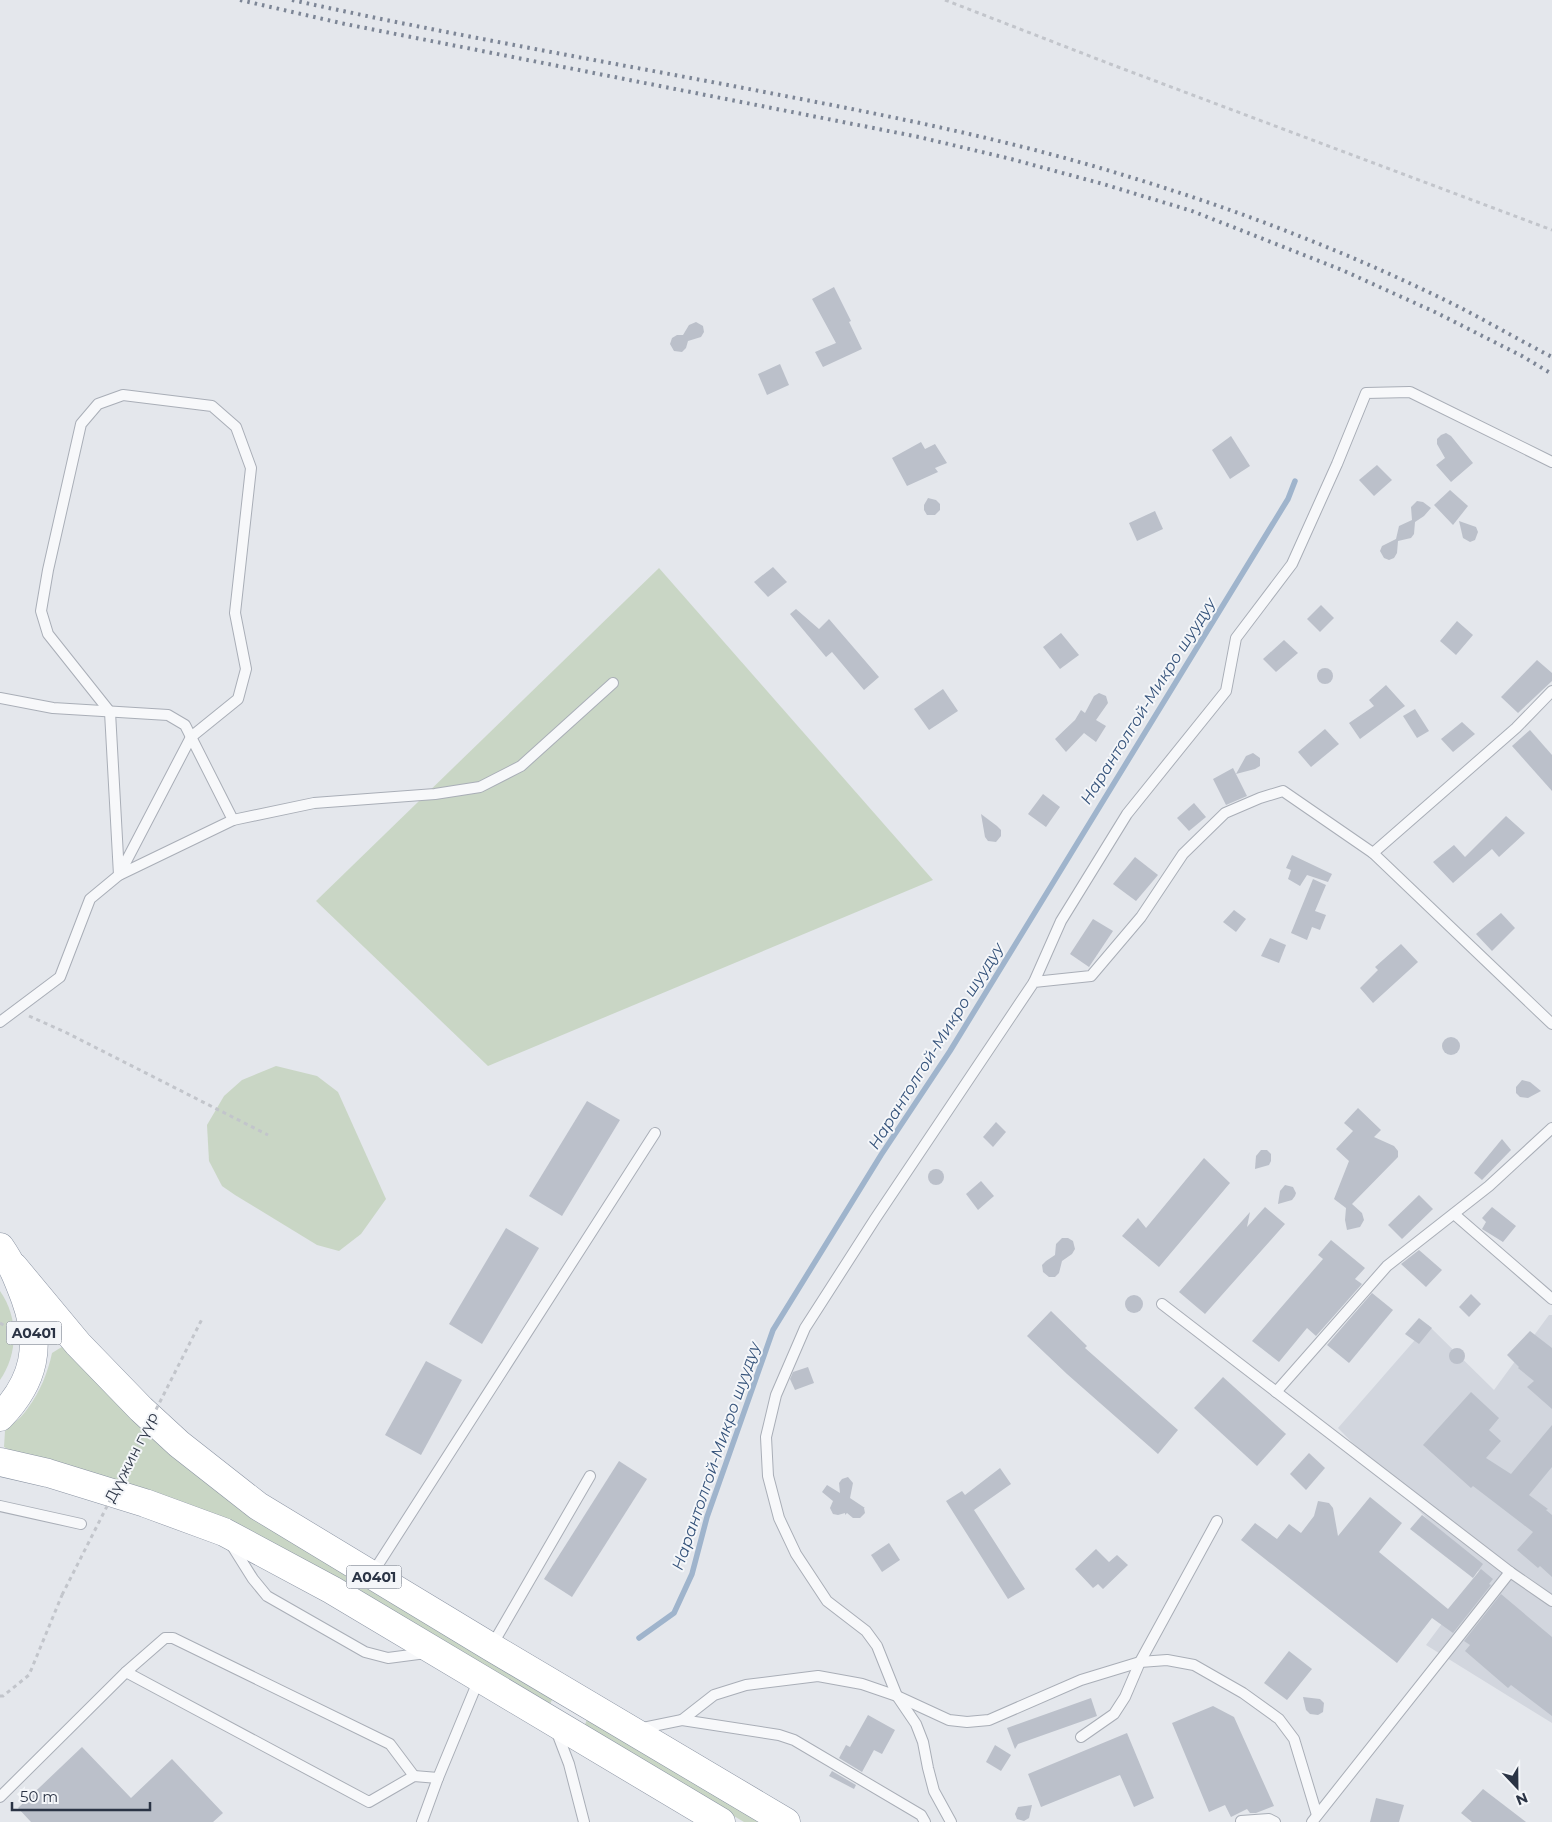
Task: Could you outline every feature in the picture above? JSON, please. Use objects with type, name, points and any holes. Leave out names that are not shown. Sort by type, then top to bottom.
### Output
[{"type":"highway","name":"A0401","points":[[7,1257],[78,1344],[141,1409],[180,1444],[258,1506],[584,1703],[786,1822]]},
{"type":"highway","name":"A0401","points":[[0,1417],[14,1402],[24,1385],[32,1366],[35,1344],[32,1318],[7,1257]]},
{"type":"highway","name":"A0401","points":[[0,1462],[48,1472],[145,1503],[224,1532],[332,1590],[721,1822]]},
{"type":"highway","points":[[560,1726],[584,1703]]},
{"type":"lane","points":[[951,1822],[934,1791],[923,1742],[916,1724],[897,1696],[877,1646],[866,1631],[827,1601],[796,1554],[779,1518],[768,1476],[766,1437],[776,1395],[805,1328],[875,1219],[1034,982],[1061,921],[1127,814],[1226,691],[1236,638],[1292,564],[1366,393],[1410,392],[1552,462]]},
{"type":"lane","points":[[123,395],[212,406],[236,427],[251,468],[235,613],[246,669],[238,699],[191,737],[119,875],[110,712],[48,634],[41,611],[48,570],[81,424],[98,404],[123,395]]},
{"type":"lane","points":[[0,1022],[60,977],[90,898],[119,875],[233,820],[314,803],[435,794],[480,787],[521,766],[612,683]]},
{"type":"lane","points":[[1373,853],[1516,728],[1552,691]]},
{"type":"lane","points":[[0,698],[52,708],[168,716],[185,724],[233,820]]},
{"type":"lane","points":[[1034,982],[1091,976],[1141,917],[1183,854],[1225,813],[1260,798],[1283,791],[1373,853],[1552,1024]]},
{"type":"lane","points":[[1276,1392],[1387,1266],[1489,1186],[1552,1128]]},
{"type":"lane","points":[[371,1575],[655,1133]]},
{"type":"lane","points":[[1454,1214],[1552,1299]]},
{"type":"lane","points":[[1162,1304],[1510,1572],[1552,1602]]},
{"type":"lane","points":[[491,1647],[590,1476]]},
{"type":"lane","points":[[0,1506],[81,1524]]},
{"type":"lane","points":[[1081,1736],[1114,1714],[1126,1697],[1140,1662],[1216,1521]]},
{"type":"lane","points":[[224,1532],[267,1596],[365,1652],[388,1658],[436,1652]]},
{"type":"lane","points":[[1314,1818],[1510,1572]]},
{"type":"lane","points":[[0,1797],[126,1672],[165,1638],[173,1638],[390,1744],[414,1776]]},
{"type":"lane","points":[[682,1720],[714,1695],[746,1685],[818,1676],[862,1684],[897,1696],[949,1720],[967,1722],[989,1720],[1081,1680],[1140,1662],[1167,1660],[1194,1665],[1243,1693],[1280,1719],[1294,1739],[1314,1818]]},
{"type":"lane","points":[[126,1672],[369,1802],[414,1776],[438,1778]]},
{"type":"lane","points":[[422,1822],[438,1778],[480,1678]]},
{"type":"lane","points":[[631,1730],[682,1720],[779,1735],[794,1740],[921,1815],[925,1822]]},
{"type":"lane","points":[[560,1726],[583,1822]]},
{"type":"lane","points":[[1241,1821],[1269,1819],[1275,1822]]},
{"type":"path","points":[[946,0],[1552,230]]},
{"type":"path","points":[[15,1010],[65,1032],[268,1135]]},
{"type":"path","name":"Дүүжин гүүр","points":[[0,1696],[4,1696],[29,1675],[62,1595],[202,1319]]},
{"type":"path","points":[[0,1323],[14,1331]]},
{"type":"shaded area","points":[[1549,1315],[1552,1315],[1552,1723],[1426,1645],[1480,1573],[1338,1428],[1428,1325],[1494,1390]]},
{"type":"green space","points":[[659,568],[933,880],[488,1066],[316,901]]},
{"type":"green space","points":[[276,1066],[317,1076],[338,1092],[386,1199],[361,1234],[339,1251],[317,1245],[222,1186],[209,1161],[207,1125],[224,1096],[242,1080]]},
{"type":"green space","points":[[0,1291],[11,1313],[14,1336],[10,1359],[0,1380]]},
{"type":"green space","points":[[65,1345],[248,1509],[357,1583],[554,1696],[550,1704],[283,1548],[195,1508],[18,1454],[4,1447],[5,1431],[23,1414],[40,1389],[52,1353]]},
{"type":"green space","points":[[588,1717],[765,1822],[744,1822],[584,1727]]},
{"type":"building","points":[[834,287],[862,349],[823,367],[815,352],[836,343],[812,299]]},
{"type":"building","points":[[696,322],[703,326],[704,332],[701,337],[688,341],[686,348],[682,352],[674,351],[670,344],[672,338],[677,335],[683,335],[689,325]]},
{"type":"building","points":[[780,364],[789,385],[767,395],[758,374]]},
{"type":"building","points":[[1446,433],[1451,436],[1473,463],[1451,482],[1436,465],[1445,458],[1437,444],[1437,439]]},
{"type":"building","points":[[1231,436],[1250,466],[1230,479],[1212,450]]},
{"type":"building","points":[[921,442],[925,449],[935,444],[947,463],[935,468],[938,472],[907,486],[892,458]]},
{"type":"building","points":[[1377,465],[1392,480],[1374,496],[1359,480]]},
{"type":"building","points":[[1450,490],[1468,506],[1453,525],[1434,505]]},
{"type":"building","points":[[928,498],[936,500],[940,504],[940,510],[935,515],[927,515],[924,510],[924,505]]},
{"type":"building","points":[[1417,501],[1423,502],[1431,508],[1415,522],[1414,534],[1411,538],[1398,541],[1397,553],[1394,558],[1389,560],[1384,558],[1380,551],[1382,546],[1396,539],[1399,526],[1412,520],[1411,507]]},
{"type":"building","points":[[1155,511],[1163,529],[1137,541],[1129,523]]},
{"type":"building","points":[[1459,521],[1476,527],[1478,532],[1475,540],[1470,542],[1463,538]]},
{"type":"building","points":[[773,567],[787,582],[768,597],[754,582]]},
{"type":"building","points":[[1321,605],[1334,618],[1320,632],[1307,619]]},
{"type":"building","points":[[796,609],[819,629],[829,619],[879,677],[864,690],[832,652],[826,657],[790,614]]},
{"type":"building","points":[[1457,621],[1473,635],[1456,655],[1440,641]]},
{"type":"building","points":[[1061,633],[1079,655],[1060,669],[1043,647]]},
{"type":"building","points":[[1284,640],[1298,653],[1276,672],[1263,659]]},
{"type":"building","points":[[1537,660],[1552,673],[1552,681],[1518,713],[1501,697]]},
{"type":"building","points":[[1322,668],[1328,668],[1333,673],[1331,682],[1322,684],[1317,679],[1317,673]]},
{"type":"building","points":[[1386,685],[1405,706],[1360,739],[1349,723],[1374,706],[1369,700]]},
{"type":"building","points":[[943,689],[958,711],[929,730],[914,709]]},
{"type":"building","points":[[1099,693],[1106,696],[1108,703],[1096,720],[1106,726],[1096,742],[1084,733],[1066,752],[1055,739],[1075,720],[1081,710],[1085,713],[1094,696]]},
{"type":"building","points":[[1415,709],[1429,731],[1417,738],[1403,716]]},
{"type":"building","points":[[1462,722],[1475,734],[1453,752],[1441,739]]},
{"type":"building","points":[[1325,729],[1339,744],[1311,767],[1298,752]]},
{"type":"building","points":[[1530,730],[1552,755],[1552,791],[1512,746]]},
{"type":"building","points":[[1253,753],[1260,758],[1260,766],[1236,774],[1246,756]]},
{"type":"building","points":[[1233,768],[1247,796],[1226,805],[1213,779]]},
{"type":"building","points":[[1043,794],[1060,807],[1046,827],[1028,814]]},
{"type":"building","points":[[1194,803],[1206,817],[1189,831],[1177,818]]},
{"type":"building","points":[[981,814],[1001,830],[1001,836],[996,842],[988,841],[985,837]]},
{"type":"building","points":[[1506,816],[1525,833],[1499,857],[1492,849],[1453,883],[1433,862],[1454,845],[1465,857]]},
{"type":"building","points":[[1292,855],[1332,874],[1328,882],[1307,875],[1300,886],[1288,879],[1291,870],[1286,868]]},
{"type":"building","points":[[1135,857],[1158,875],[1136,901],[1113,884]]},
{"type":"building","points":[[1313,879],[1326,885],[1315,911],[1326,915],[1320,930],[1312,927],[1307,940],[1291,933]]},
{"type":"building","points":[[1234,910],[1246,919],[1236,932],[1223,922]]},
{"type":"building","points":[[1501,913],[1515,928],[1492,951],[1476,934]]},
{"type":"building","points":[[1093,919],[1113,931],[1089,967],[1070,954]]},
{"type":"building","points":[[1270,938],[1286,945],[1279,963],[1261,956]]},
{"type":"building","points":[[1401,944],[1418,962],[1373,1003],[1360,988],[1378,970],[1375,967]]},
{"type":"building","points":[[1447,1037],[1455,1037],[1460,1042],[1458,1053],[1447,1055],[1442,1050],[1442,1042]]},
{"type":"building","points":[[1522,1080],[1530,1082],[1541,1091],[1528,1098],[1520,1097],[1516,1093],[1516,1087]]},
{"type":"building","points":[[587,1101],[620,1120],[562,1216],[529,1196]]},
{"type":"building","points":[[1358,1108],[1381,1130],[1374,1137],[1394,1146],[1398,1151],[1398,1157],[1352,1204],[1362,1213],[1364,1220],[1360,1227],[1347,1230],[1345,1220],[1346,1208],[1334,1199],[1349,1161],[1336,1149],[1353,1131],[1344,1123]]},
{"type":"building","points":[[996,1122],[1006,1132],[993,1147],[983,1137]]},
{"type":"building","points":[[1502,1139],[1511,1150],[1482,1180],[1474,1173]]},
{"type":"building","points":[[1261,1150],[1267,1150],[1271,1154],[1271,1161],[1269,1165],[1255,1169],[1256,1156]]},
{"type":"building","points":[[1204,1158],[1230,1183],[1159,1267],[1122,1236],[1138,1218],[1146,1228]]},
{"type":"building","points":[[933,1169],[939,1169],[944,1174],[942,1183],[933,1185],[928,1180],[928,1174]]},
{"type":"building","points":[[981,1181],[994,1196],[978,1210],[966,1194]]},
{"type":"building","points":[[1285,1185],[1293,1187],[1296,1193],[1295,1196],[1292,1200],[1278,1204],[1280,1191]]},
{"type":"building","points":[[1419,1195],[1433,1209],[1402,1239],[1388,1225]]},
{"type":"building","points":[[1265,1207],[1285,1224],[1205,1314],[1179,1292],[1250,1212],[1247,1227]]},
{"type":"building","points":[[1492,1207],[1516,1226],[1503,1242],[1482,1229],[1486,1222],[1482,1218]]},
{"type":"building","points":[[506,1228],[539,1248],[482,1344],[449,1324]]},
{"type":"building","points":[[1062,1238],[1068,1238],[1073,1241],[1075,1249],[1072,1254],[1062,1261],[1059,1273],[1055,1277],[1049,1277],[1043,1272],[1042,1265],[1055,1255],[1056,1244]]},
{"type":"building","points":[[1331,1240],[1365,1268],[1355,1279],[1362,1284],[1316,1336],[1307,1328],[1279,1362],[1252,1341],[1323,1259],[1318,1255]]},
{"type":"building","points":[[1419,1250],[1442,1270],[1426,1287],[1401,1264]]},
{"type":"building","points":[[1372,1293],[1393,1310],[1349,1363],[1327,1345]]},
{"type":"building","points":[[1471,1294],[1481,1304],[1469,1317],[1459,1307]]},
{"type":"building","points":[[1130,1295],[1138,1295],[1143,1300],[1141,1311],[1130,1313],[1125,1308],[1125,1300]]},
{"type":"building","points":[[1051,1311],[1087,1346],[1085,1348],[1178,1430],[1158,1454],[1027,1336]]},
{"type":"building","points":[[1419,1318],[1432,1328],[1419,1344],[1405,1334]]},
{"type":"building","points":[[1530,1331],[1552,1348],[1552,1409],[1527,1387],[1534,1381],[1518,1368],[1507,1355]]},
{"type":"building","points":[[1454,1348],[1460,1348],[1465,1353],[1463,1362],[1454,1364],[1449,1359],[1449,1353]]},
{"type":"building","points":[[426,1361],[462,1380],[421,1455],[385,1435]]},
{"type":"building","points":[[808,1367],[814,1383],[795,1390],[790,1379],[793,1372]]},
{"type":"building","points":[[1223,1377],[1286,1434],[1257,1466],[1194,1408]]},
{"type":"building","points":[[1471,1392],[1499,1418],[1489,1430],[1501,1441],[1486,1458],[1511,1474],[1552,1425],[1552,1467],[1529,1495],[1548,1509],[1546,1510],[1552,1515],[1552,1577],[1517,1550],[1533,1532],[1473,1486],[1471,1488],[1423,1445]]},
{"type":"building","points":[[1309,1453],[1325,1468],[1306,1490],[1290,1474]]},
{"type":"building","points":[[619,1461],[647,1479],[572,1597],[544,1579]]},
{"type":"building","points":[[1000,1468],[1011,1484],[974,1510],[1025,1589],[1008,1599],[946,1501],[962,1491],[965,1495]]},
{"type":"building","points":[[848,1477],[853,1483],[850,1498],[865,1508],[865,1513],[860,1518],[853,1518],[847,1513],[845,1515],[845,1513],[833,1514],[830,1508],[833,1501],[822,1492],[827,1485],[840,1493],[839,1483],[842,1479]]},
{"type":"building","points":[[1370,1497],[1402,1523],[1379,1552],[1448,1609],[1481,1569],[1493,1579],[1489,1584],[1491,1585],[1453,1633],[1432,1618],[1397,1663],[1241,1540],[1255,1523],[1277,1539],[1289,1524],[1301,1533],[1314,1516],[1318,1501],[1329,1503],[1333,1508],[1338,1536]]},
{"type":"building","points":[[1422,1515],[1483,1564],[1473,1578],[1410,1529]]},
{"type":"building","points":[[889,1543],[900,1560],[882,1572],[871,1555]]},
{"type":"building","points":[[1096,1549],[1109,1562],[1117,1555],[1128,1565],[1103,1589],[1098,1584],[1093,1588],[1075,1569]]},
{"type":"building","points":[[1501,1594],[1552,1637],[1552,1716],[1511,1685],[1508,1688],[1465,1651],[1470,1645],[1464,1641]]},
{"type":"building","points":[[1289,1651],[1312,1669],[1287,1700],[1264,1683]]},
{"type":"building","points":[[1303,1697],[1320,1699],[1324,1703],[1323,1712],[1318,1715],[1310,1714],[1306,1710]]},
{"type":"building","points":[[1091,1698],[1097,1716],[1018,1744],[1015,1749],[1007,1728]]},
{"type":"building","points":[[1213,1706],[1234,1717],[1274,1806],[1256,1813],[1250,1813],[1247,1809],[1231,1817],[1225,1805],[1209,1812],[1172,1723]]},
{"type":"building","points":[[868,1715],[895,1730],[882,1754],[874,1750],[862,1772],[839,1758],[846,1745],[850,1747]]},
{"type":"building","points":[[1127,1733],[1154,1798],[1134,1807],[1120,1775],[1041,1807],[1028,1774]]},
{"type":"building","points":[[995,1745],[1011,1755],[1001,1771],[986,1762]]},
{"type":"building","points":[[82,1747],[131,1798],[172,1759],[223,1813],[213,1822],[31,1822],[18,1808]]},
{"type":"building","points":[[832,1771],[856,1785],[854,1789],[829,1776]]},
{"type":"building","points":[[1483,1789],[1526,1822],[1472,1822],[1461,1813]]},
{"type":"building","points":[[1376,1798],[1404,1805],[1399,1822],[1370,1822]]},
{"type":"building","points":[[1032,1805],[1029,1818],[1024,1821],[1017,1819],[1015,1814],[1018,1807]]},
{"type":"waterway","name":"Нарантолгой-Микро шуудуу","points":[[639,1638],[674,1613],[692,1574],[707,1517],[773,1330],[881,1155],[950,1051],[1288,499],[1295,481]]},
{"type":"railway","points":[[240,0],[345,24],[919,137],[1103,184],[1192,211],[1342,270],[1437,313],[1522,356],[1552,374]]},
{"type":"railway","points":[[292,0],[421,27],[893,117],[974,135],[1093,166],[1216,205],[1339,252],[1459,307],[1552,357]]}]
